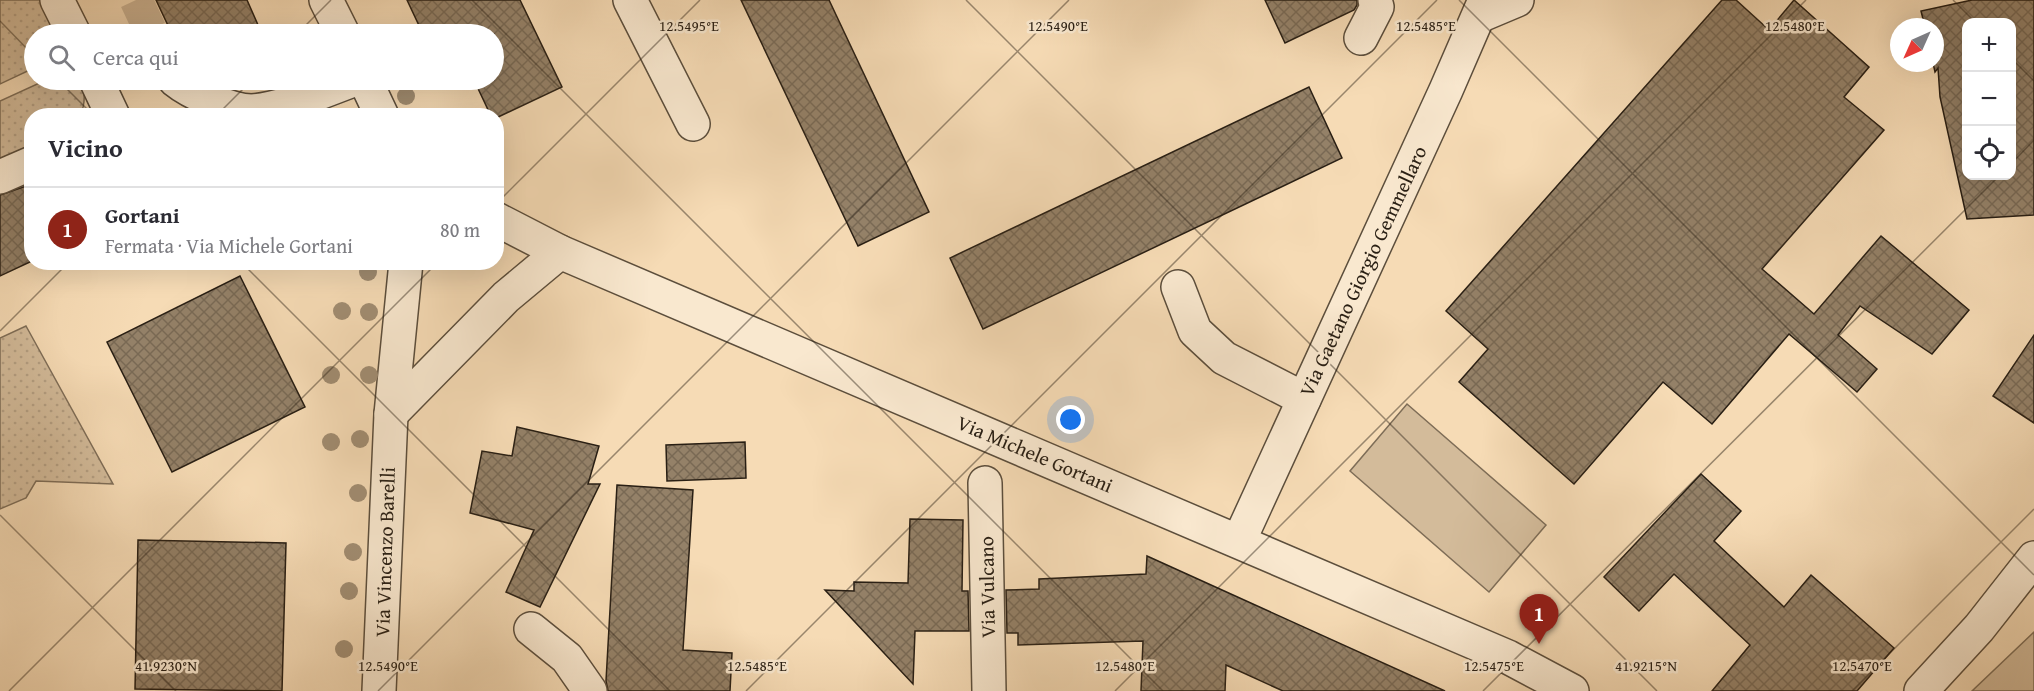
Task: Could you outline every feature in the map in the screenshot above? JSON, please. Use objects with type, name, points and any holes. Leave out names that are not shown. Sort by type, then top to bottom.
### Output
[{"type":"street","points":[[57,0],[69,24]]},
{"type":"street","points":[[326,0],[338,24]]},
{"type":"street","points":[[630,0],[693,124]]},
{"type":"street","points":[[1361,38],[1377,7],[1375,0]]},
{"type":"street","points":[[1482,8],[1517,0]]},
{"type":"street","name":"Via Gaetano Giorgio Gemmellaro","points":[[1239,541],[1482,8]]},
{"type":"street","points":[[101,90],[109,108]]},
{"type":"street","points":[[190,90],[218,103],[237,108]]},
{"type":"street","points":[[297,108],[332,90]]},
{"type":"street","points":[[370,90],[378,108]]},
{"type":"street","points":[[0,177],[24,166]]},
{"type":"street","name":"Via Michele Gortani","points":[[504,223],[560,252],[1508,657],[1572,691]]},
{"type":"street","points":[[391,414],[506,297],[560,252]]},
{"type":"street","name":"Via Vincenzo Barelli","points":[[379,691],[391,414],[405,270]]},
{"type":"street","points":[[1178,287],[1195,331],[1224,358],[1304,399]]},
{"type":"street","name":"Via Vulcano","points":[[985,483],[989,691]]},
{"type":"street","points":[[1921,691],[1979,628],[2034,558]]},
{"type":"street","points":[[531,630],[567,658],[590,691]]},
{"type":"shaded area","points":[[0,0],[42,0],[53,24],[24,24],[24,73],[0,84]]},
{"type":"shaded area","points":[[24,90],[83,90],[84,98],[83,108],[24,108],[24,150],[0,160],[0,101]]},
{"type":"shaded area","points":[[26,326],[113,484],[36,481],[26,498],[0,509],[0,338]]},
{"type":"shaded area","points":[[1407,404],[1546,525],[1489,592],[1350,471]]},
{"type":"shaded area","points":[[2034,632],[2034,691],[1972,691]]},
{"type":"building","points":[[156,0],[247,0],[258,24],[167,24]]},
{"type":"building","points":[[407,0],[520,0],[562,87],[504,114],[504,108],[487,108],[479,90],[504,90],[504,24],[418,24]]},
{"type":"building","points":[[741,0],[829,0],[929,212],[858,246]]},
{"type":"building","points":[[1265,0],[1357,0],[1357,5],[1354,10],[1285,43]]},
{"type":"building","points":[[1722,0],[1736,0],[1769,30],[1794,0],[1869,67],[1844,97],[1884,130],[1762,269],[1814,314],[1881,236],[1969,310],[1932,354],[1860,306],[1838,335],[1877,369],[1857,392],[1789,334],[1712,424],[1663,382],[1574,484],[1459,382],[1488,349],[1446,311]]},
{"type":"building","points":[[1972,0],[2034,0],[2034,215],[1967,219],[1940,97],[1938,72],[1944,72],[1944,18],[1923,18],[1921,11]]},
{"type":"building","points":[[1309,87],[1342,158],[983,329],[950,258]]},
{"type":"building","points":[[24,187],[24,265],[0,276],[0,195]]},
{"type":"building","points":[[240,276],[305,407],[172,472],[107,342]]},
{"type":"building","points":[[2034,335],[2034,423],[1993,396]]},
{"type":"building","points":[[517,427],[599,446],[588,484],[600,484],[540,607],[506,592],[534,530],[470,513],[482,451],[512,456]]},
{"type":"building","points":[[745,442],[746,478],[667,481],[666,445]]},
{"type":"building","points":[[1701,474],[1741,511],[1714,541],[1784,607],[1811,575],[1894,648],[1857,691],[1712,691],[1750,645],[1674,574],[1639,611],[1604,577]]},
{"type":"building","points":[[617,485],[693,490],[683,650],[732,653],[730,691],[608,691],[606,681]]},
{"type":"building","points":[[910,519],[963,520],[962,591],[968,591],[969,631],[915,631],[913,684],[825,590],[854,591],[854,582],[908,583]]},
{"type":"building","points":[[138,540],[286,543],[282,691],[135,689]]},
{"type":"building","points":[[1147,556],[1445,691],[1283,691],[1226,665],[1225,691],[1141,691],[1143,641],[1018,645],[1018,633],[1007,633],[1006,590],[1039,589],[1039,579],[1146,574]]},
{"type":"tunnel","points":[[136,0],[147,24]]},
{"type":"place","name":"Gortani","points":[[1539,644]]}]
